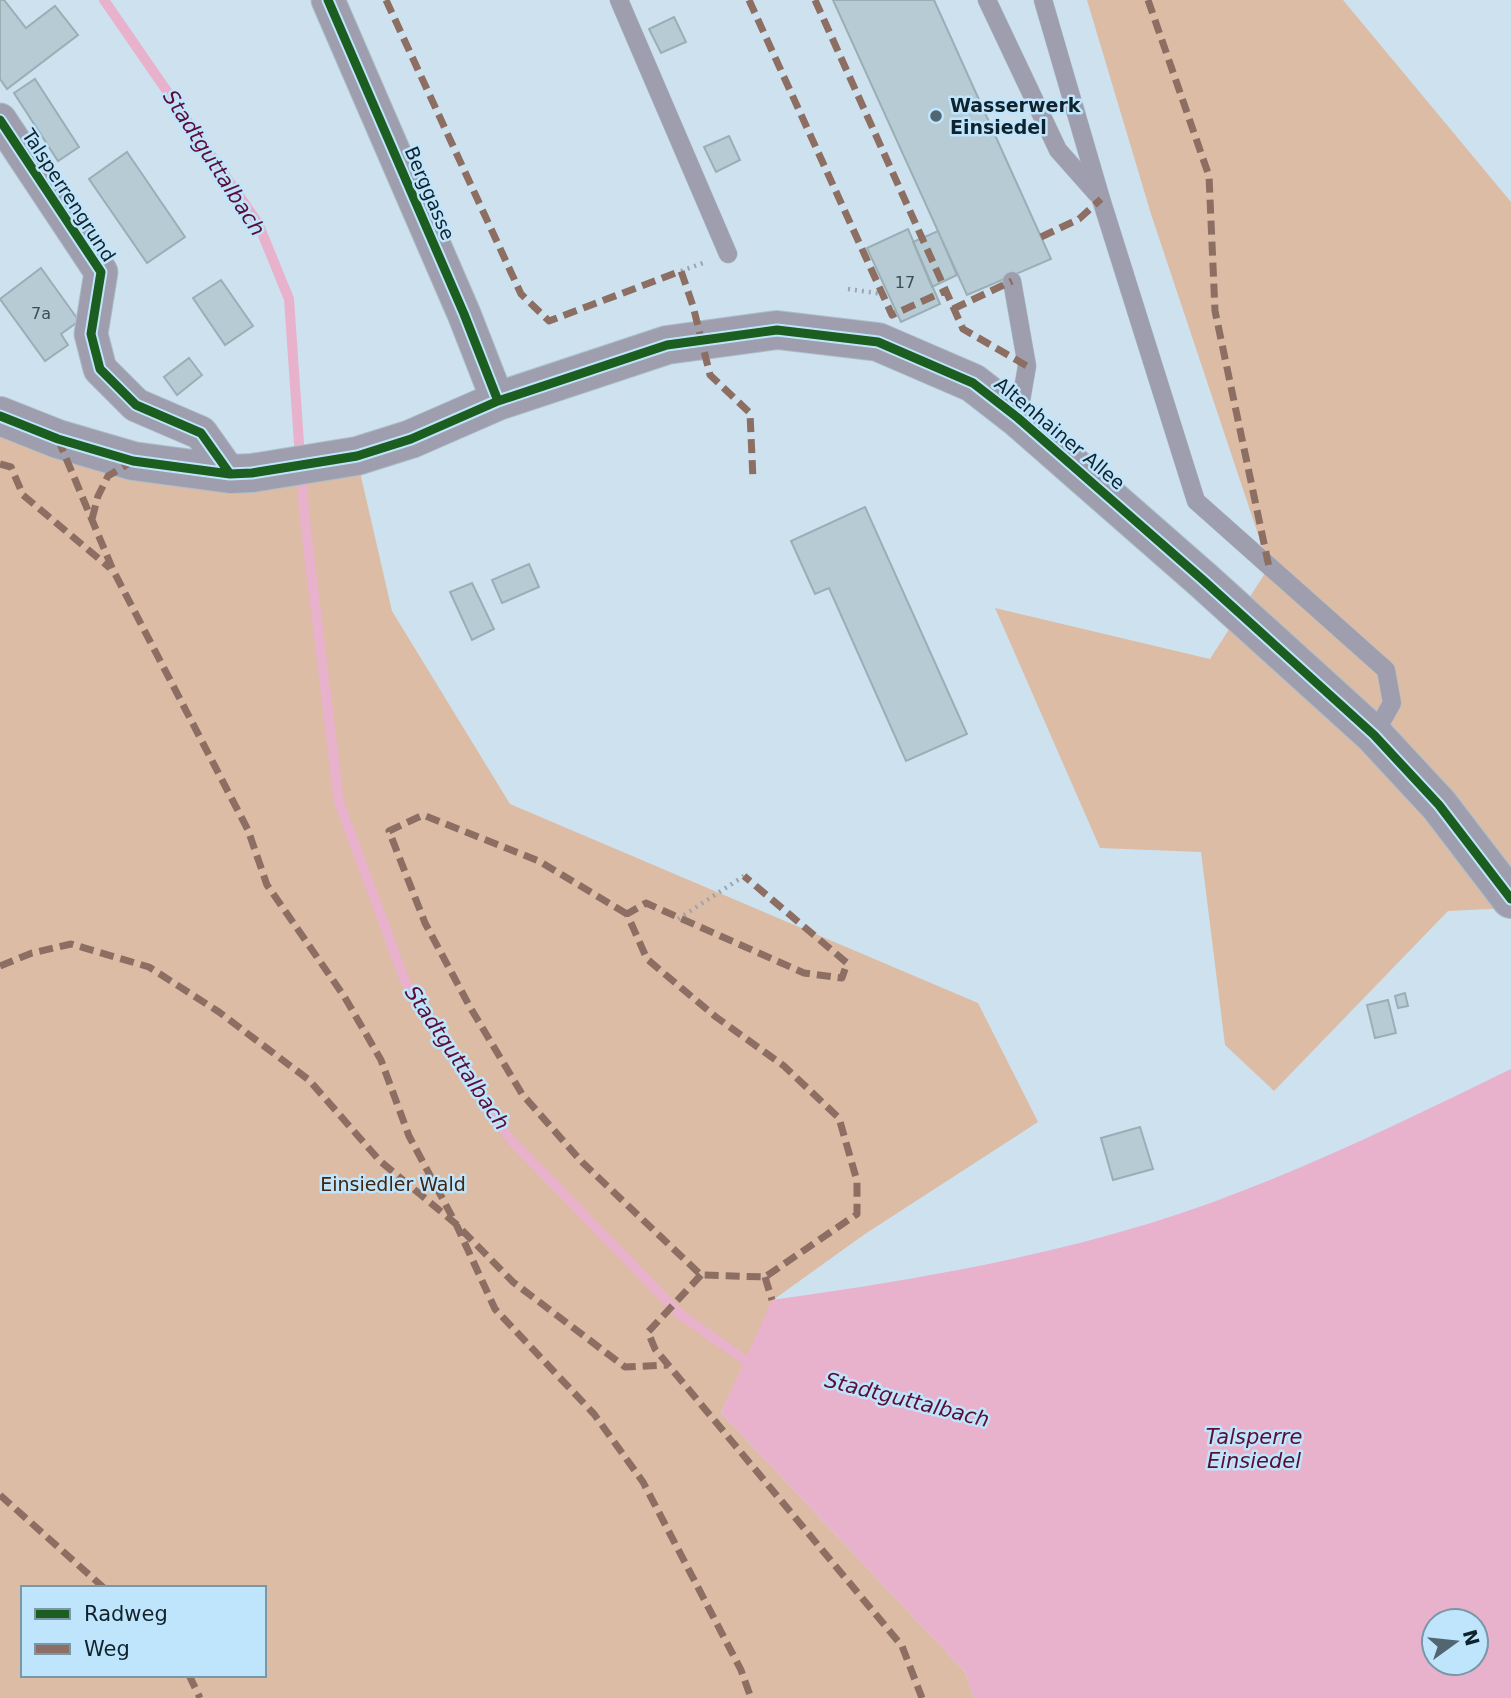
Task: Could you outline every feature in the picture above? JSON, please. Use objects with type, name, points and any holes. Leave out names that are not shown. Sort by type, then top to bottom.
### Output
[{"type":"street","name":"Berggasse","points":[[328,0],[464,314],[498,401]]},
{"type":"street","name":"Talsperrengrund","points":[[0,120],[102,272],[91,334],[100,369],[136,405],[201,433],[241,473]]},
{"type":"street","name":"Altenhainer Allee","points":[[0,416],[58,439],[133,461],[241,473],[357,456],[411,439],[498,401],[667,345],[776,330],[878,342],[973,383],[1018,418],[1374,735],[1439,805],[1511,899]]},
{"type":"lane","points":[[619,0],[728,254]]},
{"type":"lane","points":[[987,0],[1058,150],[1101,199]]},
{"type":"lane","points":[[1043,0],[1101,199],[1196,501],[1386,670],[1392,703],[1374,735]]},
{"type":"lane","points":[[1012,281],[1027,366],[1018,418]]},
{"type":"path","points":[[848,289],[883,294]]},
{"type":"path","points":[[678,919],[744,876]]},
{"type":"green space","points":[[1087,0],[1343,0],[1511,202],[1511,908],[1448,911],[1274,1091],[1225,1045],[1201,852],[1100,848],[995,608],[1210,659],[1269,567],[1151,214]]},
{"type":"green space","name":"Einsiedler Wald","points":[[0,422],[51,441],[360,472],[392,611],[510,804],[978,1003],[1038,1122],[865,1234],[773,1300],[721,1413],[965,1672],[974,1698],[0,1698]]},
{"type":"water","name":"Talsperre Einsiedel","points":[[1511,1069],[1511,1698],[974,1698],[965,1672],[721,1413],[772,1300],[963,1269],[1057,1249],[1151,1223],[1244,1191],[1379,1132]]},
{"type":"building","points":[[0,0],[4,0],[26,28],[55,6],[78,35],[7,89],[0,79]]},
{"type":"building","name":"Wasserwerk Einsiedel","points":[[833,0],[934,0],[1051,259],[967,295]]},
{"type":"building","points":[[674,17],[686,42],[661,53],[649,29]]},
{"type":"building","points":[[35,79],[79,147],[58,161],[14,93]]},
{"type":"building","points":[[729,136],[740,160],[716,172],[704,147]]},
{"type":"building","points":[[127,152],[185,237],[147,263],[89,179]]},
{"type":"building","points":[[908,229],[940,304],[901,322],[867,248]]},
{"type":"building","points":[[938,231],[957,275],[932,287],[913,242]]},
{"type":"building","points":[[41,268],[79,321],[61,334],[68,345],[45,361],[0,299]]},
{"type":"building","points":[[221,280],[253,326],[225,345],[193,298]]},
{"type":"building","points":[[189,358],[202,375],[177,395],[164,377]]},
{"type":"building","points":[[865,507],[967,734],[906,761],[829,588],[815,594],[791,541]]},
{"type":"building","points":[[529,564],[539,587],[502,603],[492,580]]},
{"type":"building","points":[[472,583],[494,629],[472,640],[450,592]]},
{"type":"building","points":[[1405,993],[1408,1006],[1398,1008],[1395,996]]},
{"type":"building","points":[[1388,1000],[1396,1033],[1375,1038],[1367,1005]]},
{"type":"building","points":[[1140,1127],[1153,1169],[1113,1180],[1101,1138]]},
{"type":"waterway","name":"Stadtguttalbach","points":[[104,0],[258,223],[289,299],[300,458]]},
{"type":"waterway","name":"Stadtguttalbach","points":[[301,473],[339,802],[405,981],[510,1139],[681,1315],[745,1360],[755,1363]]},
{"type":"marked path","points":[[386,0],[521,294],[549,321],[681,271],[693,306],[710,375],[750,413],[753,479]]},
{"type":"marked path","points":[[749,0],[892,315],[945,291]]},
{"type":"marked path","points":[[815,0],[963,329],[1027,366]]},
{"type":"marked path","points":[[1148,0],[1209,176],[1215,311],[1269,567]]},
{"type":"marked path","points":[[1041,237],[1079,219],[1101,199]]},
{"type":"marked path","points":[[953,309],[1012,281]]},
{"type":"marked path","points":[[58,439],[113,570],[248,830],[267,885],[344,996],[381,1060],[409,1136],[456,1224],[495,1309],[594,1414],[643,1482],[741,1670],[751,1698]]},
{"type":"marked path","points":[[92,519],[98,496],[108,476],[133,461]]},
{"type":"marked path","points":[[0,464],[11,467],[23,495],[110,568]]},
{"type":"marked path","points":[[627,914],[539,861],[423,815],[389,831],[425,923],[470,1007],[522,1094],[582,1162],[701,1275],[765,1277],[857,1214],[857,1181],[839,1118],[784,1066],[716,1017],[647,959],[627,914],[646,903],[804,973],[842,978],[847,963],[744,876]]},
{"type":"marked path","points":[[0,966],[32,953],[71,944],[149,967],[219,1012],[309,1080],[380,1161],[456,1224],[513,1282],[625,1367],[668,1365]]},
{"type":"marked path","points":[[701,1275],[648,1332],[655,1349],[902,1646],[922,1698]]},
{"type":"marked path","points":[[765,1277],[772,1300]]},
{"type":"marked path","points":[[0,1495],[102,1586]]},
{"type":"marked path","points":[[190,1677],[200,1698]]},
{"type":"cycle path","points":[[328,0],[464,314],[498,401]]},
{"type":"cycle path","points":[[0,120],[101,272],[91,334],[100,369],[136,405],[201,433],[230,474]]},
{"type":"cycle path","points":[[0,416],[58,439],[133,461],[230,474],[252,473],[357,456],[411,439],[498,401],[667,345],[777,330],[878,342],[973,383],[1018,418],[1203,580],[1374,735],[1439,805],[1511,899]]},
{"type":"place","name":"Wasserwerk Einsiedel","points":[[936,116]]}]
